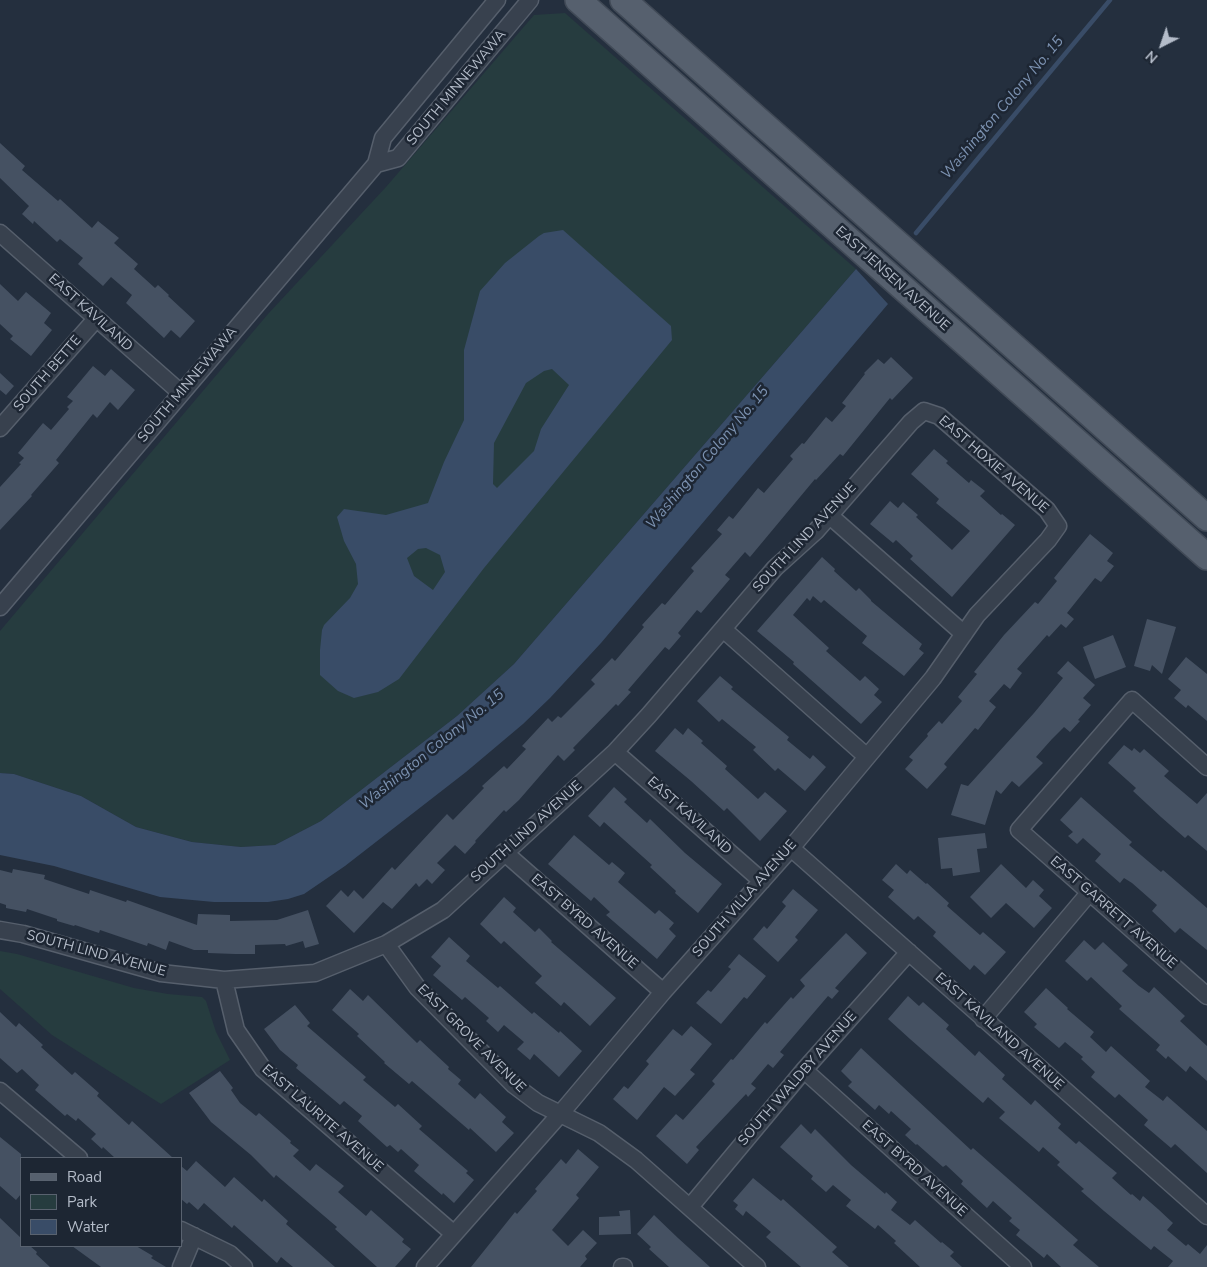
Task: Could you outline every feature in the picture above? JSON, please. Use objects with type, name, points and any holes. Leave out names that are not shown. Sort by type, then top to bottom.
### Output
[{"type":"main road","name":"EAST JENSEN AVENUE","points":[[578,0],[1207,557]]},
{"type":"main road","points":[[623,0],[1207,518]]},
{"type":"street","name":"SOUTH MINNEWAWA","points":[[0,607],[376,164],[383,138],[497,0]]},
{"type":"street","name":"SOUTH MINNEWAWA","points":[[376,164],[398,158],[530,0]]},
{"type":"street","name":"EAST KAVILAND","points":[[0,233],[181,393]]},
{"type":"street","name":"SOUTH BETTE","points":[[0,428],[96,319]]},
{"type":"street","name":"SOUTH LIND AVENUE","points":[[0,930],[23,934],[161,973],[224,980],[316,972],[386,944],[443,910],[615,752],[775,568],[816,531],[911,422],[924,411]]},
{"type":"street","name":"EAST HOXIE AVENUE","points":[[924,411],[938,416],[1047,510],[1058,526]]},
{"type":"street","points":[[829,515],[964,634]]},
{"type":"street","name":"SOUTH VILLA AVENUE","points":[[425,1267],[561,1114],[663,992],[791,848],[933,678],[977,615],[1048,540],[1058,526]]},
{"type":"street","points":[[722,630],[866,756]]},
{"type":"street","name":"EAST GARRETT AVENUE","points":[[1207,766],[1132,700],[1018,830],[1207,996]]},
{"type":"street","name":"EAST KAVILAND","points":[[615,752],[762,881]]},
{"type":"street","name":"EAST KAVILAND AVENUE","points":[[791,848],[1207,1216]]},
{"type":"street","name":"EAST BYRD AVENUE","points":[[504,852],[663,992]]},
{"type":"street","points":[[983,1019],[1090,892]]},
{"type":"street","name":"EAST GROVE AVENUE","points":[[386,944],[417,987],[514,1085],[538,1103],[599,1134],[636,1160],[757,1267]]},
{"type":"street","name":"SOUTH WALDBY AVENUE","points":[[690,1207],[804,1070],[909,952]]},
{"type":"street","name":"EAST LAURITE AVENUE","points":[[224,980],[236,1030],[262,1069],[454,1234]]},
{"type":"street","name":"EAST BYRD AVENUE","points":[[804,1070],[1024,1267]]},
{"type":"street","points":[[0,1090],[78,1157]]},
{"type":"street","points":[[181,1267],[187,1233],[230,1254],[244,1267]]},
{"type":"green space","points":[[565,13],[856,269],[514,664],[457,716],[321,821],[275,845],[241,847],[192,842],[136,827],[81,796],[14,774],[0,773],[0,631],[268,314],[386,187],[534,15]]},
{"type":"green space","points":[[0,951],[17,954],[134,988],[202,997],[206,1001],[216,1032],[230,1060],[161,1104],[52,1035],[0,989]]},
{"type":"water","points":[[563,230],[671,326],[672,340],[484,568],[399,679],[378,692],[354,698],[338,691],[320,675],[320,650],[324,625],[350,598],[358,584],[356,564],[344,541],[337,517],[344,509],[386,515],[428,503],[444,462],[464,420],[464,350],[480,291],[505,263],[544,233]],"holes":[[[552,369],[569,385],[541,429],[534,451],[497,488],[493,484],[494,443],[526,383],[544,371]],[[426,548],[440,555],[445,572],[433,590],[414,576],[407,558],[418,549]]]},
{"type":"water","points":[[856,269],[888,304],[601,643],[523,724],[466,772],[345,866],[304,894],[288,899],[268,902],[214,902],[160,897],[54,866],[0,855],[0,773],[14,774],[81,796],[136,827],[192,842],[241,847],[275,845],[321,821],[457,716],[514,664]]},
{"type":"building","points":[[0,143],[25,166],[22,170],[58,201],[60,199],[92,228],[98,221],[119,238],[114,243],[138,264],[134,269],[155,288],[158,285],[195,321],[180,338],[171,330],[164,338],[126,303],[132,295],[111,277],[103,286],[78,264],[83,258],[60,239],[57,242],[34,221],[33,224],[22,214],[29,206],[0,178]]},
{"type":"building","points":[[0,284],[18,301],[26,292],[51,313],[44,323],[52,330],[31,356],[10,339],[13,336],[0,324]]},
{"type":"building","points":[[891,357],[913,378],[892,400],[890,398],[843,456],[840,454],[815,479],[750,557],[745,552],[725,575],[730,579],[701,613],[697,610],[678,633],[681,636],[669,650],[665,647],[628,690],[631,692],[618,706],[616,704],[573,748],[575,750],[564,761],[558,755],[519,800],[506,812],[504,810],[465,854],[455,845],[437,863],[445,870],[432,884],[427,879],[419,887],[416,883],[392,909],[383,902],[354,933],[326,906],[341,890],[348,897],[354,890],[363,899],[392,867],[395,870],[447,814],[453,820],[484,788],[482,786],[504,766],[507,769],[526,749],[522,746],[548,718],[552,722],[558,716],[561,718],[595,684],[591,680],[612,658],[615,661],[644,627],[642,625],[662,603],[665,605],[694,571],[691,568],[722,534],[717,530],[729,516],[733,519],[758,488],[764,493],[793,459],[790,456],[802,443],[804,444],[826,417],[832,422],[846,406],[842,403],[864,373],[878,359],[884,364]]},
{"type":"building","points":[[93,366],[105,376],[111,369],[135,390],[118,410],[110,402],[97,418],[93,414],[56,460],[59,463],[32,496],[0,530],[0,487],[21,464],[19,463],[24,458],[18,453],[43,423],[51,430],[69,409],[67,407],[73,401],[67,397]]},
{"type":"building","points":[[0,373],[14,386],[6,395],[0,390]]},
{"type":"building","points":[[934,449],[948,461],[946,463],[969,483],[971,480],[985,491],[980,496],[1015,525],[952,597],[910,559],[913,556],[896,540],[893,543],[870,524],[890,501],[898,508],[903,502],[918,515],[916,517],[952,550],[970,531],[936,503],[939,499],[911,474]]},
{"type":"building","points":[[1090,534],[1113,553],[1107,561],[1114,566],[1101,582],[1095,578],[1067,613],[1074,619],[1066,628],[1061,624],[1049,637],[1047,635],[1017,669],[1022,673],[1010,689],[1004,684],[989,701],[996,707],[978,730],[975,728],[944,764],[947,767],[927,789],[905,769],[913,760],[909,757],[939,721],[942,724],[962,701],[958,697],[977,674],[974,672],[1004,635],[1035,602],[1038,604],[1057,581],[1054,578]]},
{"type":"building","points":[[822,557],[856,591],[859,588],[871,601],[922,644],[919,649],[924,653],[904,676],[862,643],[867,636],[824,600],[821,603],[813,596],[810,601],[807,598],[793,615],[829,648],[826,651],[860,681],[865,676],[879,689],[874,695],[882,702],[861,724],[793,664],[794,662],[757,631]]},
{"type":"building","points":[[1147,619],[1176,627],[1162,674],[1152,665],[1150,671],[1134,666]]},
{"type":"building","points":[[1113,635],[1126,667],[1095,679],[1083,647]]},
{"type":"building","points":[[1186,657],[1207,674],[1207,721],[1188,705],[1186,708],[1174,698],[1181,690],[1168,679]]},
{"type":"building","points":[[1068,661],[1095,685],[1083,698],[1091,705],[1078,720],[1080,721],[1070,732],[1064,727],[1052,739],[1036,757],[1043,763],[1019,787],[1012,781],[1001,794],[996,790],[985,825],[951,815],[961,784],[968,786],[1034,713],[1063,678],[1057,673]]},
{"type":"building","points":[[720,676],[733,687],[731,689],[789,737],[787,740],[810,759],[813,755],[826,767],[805,791],[778,768],[775,771],[753,750],[756,747],[722,719],[719,722],[697,701]]},
{"type":"building","points":[[675,728],[683,735],[688,728],[703,741],[701,743],[727,766],[725,769],[758,799],[765,792],[787,811],[760,841],[727,808],[724,811],[655,751]]},
{"type":"building","points":[[1124,745],[1132,751],[1134,748],[1140,753],[1144,749],[1169,771],[1164,776],[1197,804],[1207,793],[1207,851],[1188,835],[1185,838],[1161,817],[1133,791],[1136,788],[1108,763]]},
{"type":"building","points":[[614,787],[627,799],[624,802],[647,823],[650,819],[685,853],[722,884],[698,913],[650,867],[652,865],[604,822],[600,827],[588,816]]},
{"type":"building","points":[[1081,797],[1132,842],[1129,845],[1161,872],[1163,870],[1207,908],[1207,950],[1180,928],[1175,933],[1152,911],[1157,905],[1124,878],[1120,883],[1095,861],[1101,854],[1083,838],[1077,844],[1068,836],[1073,832],[1060,820]]},
{"type":"building","points":[[985,833],[987,848],[977,849],[980,872],[953,876],[952,868],[941,869],[938,838]]},
{"type":"building","points":[[574,835],[609,865],[612,862],[625,873],[618,882],[655,914],[659,910],[674,923],[669,929],[676,936],[657,959],[606,915],[610,912],[594,897],[591,901],[548,864]]},
{"type":"building","points":[[896,864],[907,874],[910,870],[927,883],[949,903],[947,906],[980,935],[983,932],[1006,952],[985,975],[974,965],[970,970],[933,936],[936,932],[918,916],[914,920],[888,897],[894,890],[882,880]]},
{"type":"building","points":[[1001,864],[1026,888],[1033,880],[1044,890],[1039,896],[1052,908],[1034,928],[1006,903],[991,918],[970,897]]},
{"type":"building","points":[[13,869],[45,875],[44,879],[89,894],[90,890],[126,902],[127,900],[197,925],[198,914],[230,915],[230,921],[277,920],[308,910],[319,944],[305,948],[303,941],[286,946],[285,944],[255,945],[255,954],[208,953],[208,950],[194,950],[169,941],[166,950],[148,943],[147,946],[100,930],[99,933],[57,921],[57,919],[27,909],[26,912],[6,908],[6,905],[0,903],[0,870],[12,873]]},
{"type":"building","points":[[793,889],[818,910],[795,937],[798,940],[778,962],[753,939],[764,926],[767,929],[786,906],[782,902]]},
{"type":"building","points":[[504,897],[516,908],[513,912],[535,932],[539,928],[551,942],[616,998],[590,1026],[564,1002],[561,1006],[535,983],[542,976],[504,941],[501,944],[480,924]]},
{"type":"building","points":[[846,933],[867,953],[835,988],[839,991],[832,999],[828,996],[780,1052],[784,1055],[773,1068],[768,1064],[751,1084],[756,1088],[748,1097],[746,1094],[696,1147],[699,1150],[687,1164],[656,1136],[676,1114],[683,1120],[715,1084],[712,1081],[731,1059],[733,1060],[765,1022],[767,1024],[791,997],[793,999],[805,986],[800,980]]},
{"type":"building","points":[[449,937],[470,956],[466,961],[498,988],[500,986],[532,1014],[534,1012],[559,1033],[560,1031],[582,1051],[559,1077],[534,1054],[530,1060],[517,1049],[524,1042],[504,1025],[498,1032],[486,1021],[489,1018],[465,997],[462,1000],[433,975],[441,966],[431,957]]},
{"type":"building","points":[[1084,940],[1095,950],[1103,942],[1128,965],[1122,971],[1149,993],[1154,987],[1185,1016],[1180,1021],[1207,1046],[1207,1081],[1190,1066],[1186,1072],[1168,1056],[1166,1059],[1156,1050],[1160,1045],[1119,1009],[1122,1006],[1091,977],[1087,981],[1065,961]]},
{"type":"building","points":[[739,954],[766,976],[747,999],[744,997],[721,1024],[696,1003],[708,990],[711,992],[731,969],[728,967]]},
{"type":"building","points":[[1046,988],[1094,1032],[1090,1037],[1106,1052],[1111,1046],[1150,1081],[1145,1087],[1163,1101],[1167,1096],[1207,1131],[1207,1173],[1175,1144],[1171,1148],[1144,1125],[1148,1120],[1119,1094],[1115,1098],[1091,1077],[1095,1072],[1081,1059],[1083,1057],[1065,1042],[1059,1048],[1034,1027],[1037,1024],[1024,1012]]},
{"type":"building","points":[[350,989],[363,1001],[368,995],[417,1043],[420,1040],[449,1067],[448,1069],[461,1080],[458,1084],[475,1099],[480,1093],[506,1117],[502,1122],[514,1133],[496,1152],[470,1128],[469,1130],[412,1081],[409,1084],[384,1063],[357,1036],[359,1034],[332,1010]]},
{"type":"building","points":[[908,996],[919,1006],[923,1002],[949,1025],[946,1029],[975,1056],[979,1051],[1005,1075],[1002,1079],[1031,1105],[1035,1100],[1061,1124],[1058,1128],[1076,1144],[1079,1141],[1117,1173],[1112,1178],[1131,1195],[1140,1201],[1143,1196],[1158,1209],[1173,1223],[1167,1230],[1186,1246],[1188,1244],[1200,1254],[1207,1245],[1207,1267],[1168,1267],[1173,1261],[1154,1246],[1151,1250],[1081,1191],[1084,1189],[1057,1165],[1060,1162],[1043,1147],[1039,1152],[999,1118],[1005,1112],[988,1097],[983,1103],[910,1039],[888,1019]]},
{"type":"building","points":[[295,1005],[310,1023],[307,1026],[366,1077],[363,1080],[395,1107],[398,1104],[422,1126],[419,1129],[468,1171],[466,1173],[474,1180],[454,1203],[414,1171],[419,1165],[401,1149],[398,1152],[390,1145],[387,1147],[358,1121],[362,1116],[344,1101],[340,1105],[296,1068],[298,1065],[280,1050],[264,1029]]},
{"type":"building","points":[[0,1012],[16,1027],[19,1023],[43,1045],[41,1047],[72,1075],[75,1072],[99,1093],[97,1096],[129,1125],[132,1121],[172,1157],[114,1157],[91,1139],[96,1134],[78,1118],[76,1121],[67,1114],[65,1116],[35,1090],[39,1085],[22,1069],[17,1073],[0,1058]]},
{"type":"building","points":[[691,1026],[712,1044],[690,1070],[695,1074],[675,1096],[664,1087],[637,1120],[613,1099],[624,1086],[628,1089],[649,1064],[646,1061],[673,1029],[682,1036]]},
{"type":"building","points":[[861,1048],[971,1150],[973,1148],[1078,1240],[1073,1245],[1099,1267],[1061,1267],[1047,1254],[1044,1258],[1016,1235],[1020,1230],[1009,1221],[1012,1218],[993,1201],[987,1208],[961,1184],[963,1181],[946,1165],[943,1167],[905,1135],[911,1129],[891,1111],[889,1114],[879,1105],[875,1110],[848,1086],[852,1082],[841,1071]]},
{"type":"building","points":[[220,1071],[233,1088],[231,1090],[240,1103],[256,1116],[259,1113],[299,1150],[293,1156],[310,1171],[316,1164],[344,1186],[338,1192],[366,1216],[371,1210],[404,1239],[402,1242],[411,1249],[395,1267],[377,1267],[335,1229],[337,1227],[276,1175],[274,1178],[251,1155],[211,1122],[189,1093]]},
{"type":"building","points":[[801,1124],[811,1134],[815,1129],[851,1165],[897,1202],[891,1210],[910,1225],[915,1220],[954,1252],[950,1256],[962,1267],[920,1267],[878,1225],[875,1229],[846,1206],[851,1200],[833,1185],[826,1192],[811,1179],[813,1176],[780,1147]]},
{"type":"building","points":[[0,1137],[21,1154],[20,1195],[16,1200],[0,1186]]},
{"type":"building","points":[[578,1149],[599,1167],[576,1195],[579,1198],[552,1230],[568,1246],[583,1230],[597,1243],[585,1256],[587,1259],[580,1267],[471,1267],[515,1212],[517,1214],[537,1191],[535,1189],[561,1159],[566,1164]]},
{"type":"building","points":[[196,1161],[225,1187],[234,1177],[262,1202],[264,1199],[288,1221],[286,1224],[335,1267],[293,1267],[281,1257],[277,1263],[234,1225],[232,1228],[204,1203],[198,1210],[189,1202],[187,1204],[182,1200],[182,1167],[187,1171]]},
{"type":"building","points":[[753,1178],[781,1201],[783,1199],[837,1247],[832,1252],[849,1267],[801,1267],[766,1237],[771,1232],[746,1211],[743,1216],[735,1209],[738,1205],[733,1201]]},
{"type":"building","points":[[630,1210],[631,1234],[599,1235],[599,1217],[620,1216],[619,1211]]},
{"type":"building","points":[[654,1215],[710,1267],[669,1267],[649,1249],[651,1247],[637,1234]]},
{"type":"building","points":[[0,1218],[20,1237],[20,1247],[31,1247],[50,1267],[0,1267]]},
{"type":"building","points":[[73,1247],[138,1247],[166,1267],[101,1267]]},
{"type":"waterway","name":"Washington Colony No. 15","points":[[916,233],[1110,0]]}]
